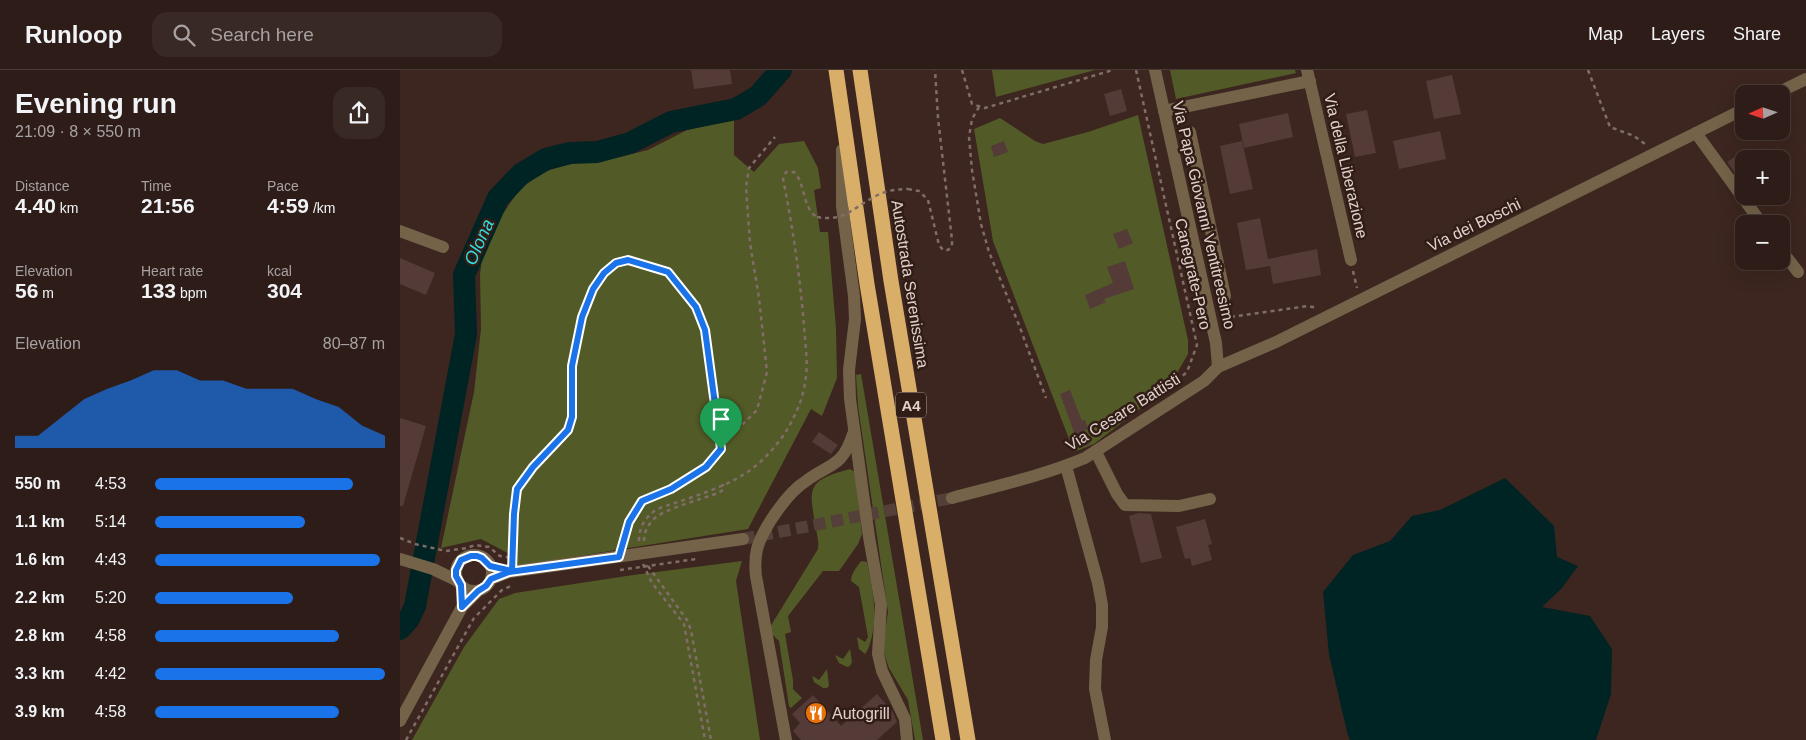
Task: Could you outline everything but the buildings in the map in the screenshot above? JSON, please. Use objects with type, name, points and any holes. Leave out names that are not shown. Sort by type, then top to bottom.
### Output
[{"type":"highway","name":"A4","points":[[836,70],[868,293],[943,740]]},
{"type":"highway","name":"Autostrada Serenissima","points":[[860,70],[893,291],[968,740]]},
{"type":"street","name":"Via Papa Giovanni Ventitreesimo","points":[[1155,70],[1216,343],[1218,367]]},
{"type":"street","name":"Via della Liberazione","points":[[1164,111],[1308,75],[1351,260]]},
{"type":"street","points":[[1790,86],[1806,78]]},
{"type":"street","name":"Via dei Boschi","points":[[1218,367],[1276,342],[1735,114]]},
{"type":"street","points":[[843,118],[842,206],[854,296],[855,319],[849,370],[853,434],[881,605],[878,654],[882,671],[904,719],[907,740]]},
{"type":"street","points":[[1190,132],[1226,296]]},
{"type":"street","points":[[1696,134],[1755,215]]},
{"type":"street","points":[[1187,217],[1207,213]]},
{"type":"street","points":[[400,231],[443,247]]},
{"type":"street","points":[[1790,262],[1798,272]]},
{"type":"street","name":"Via Cesare Battisti","points":[[952,498],[1066,466],[1096,452],[1204,381],[1218,367]]},
{"type":"street","points":[[786,740],[756,576],[755,558],[757,548],[767,528],[791,495],[805,481],[829,468],[843,456],[849,447],[853,434]]},
{"type":"street","points":[[1096,452],[1117,494],[1125,505],[1178,506],[1210,499]]},
{"type":"street","points":[[1066,466],[1102,605],[1102,627],[1096,660],[1095,689],[1105,740]]},
{"type":"street","points":[[490,572],[510,572],[743,539]]},
{"type":"street","points":[[400,721],[462,607],[478,591],[486,586],[490,572],[482,558],[471,556],[461,560],[458,565],[456,570],[462,607]]},
{"type":"street","points":[[404,560],[433,569],[468,590],[478,591]]},
{"type":"street","points":[[433,569],[458,565]]},
{"type":"path","points":[[640,547],[641,528],[650,514],[657,509],[736,479],[766,457],[789,428],[798,407],[806,377],[802,294],[783,179],[786,172],[794,172],[799,178],[811,212],[817,217],[824,218],[848,214],[880,194],[892,190],[908,188],[919,191],[928,200],[939,245],[944,250],[948,250],[952,246],[938,118],[935,70]]},
{"type":"path","points":[[962,70],[972,104],[979,107],[994,106],[1112,70]]},
{"type":"path","name":"Canegrate-Pero","points":[[1136,70],[1197,345],[1187,372],[1166,391]]},
{"type":"path","points":[[1588,70],[1610,127],[1634,136],[1649,147]]},
{"type":"path","points":[[979,107],[972,119],[969,137],[972,170],[981,224],[989,252],[1046,398]]},
{"type":"path","points":[[619,557],[629,522],[642,501],[671,489],[706,467],[756,410],[767,372],[759,298],[750,243],[746,187],[749,168],[775,137]]},
{"type":"path","points":[[406,740],[474,618],[502,590],[514,584],[510,572],[517,489],[533,467],[568,430],[572,417],[572,366],[582,317],[598,281],[616,263],[628,260],[668,272],[696,307],[705,330],[721,449]]},
{"type":"path","points":[[1351,260],[1358,295]]},
{"type":"path","points":[[644,546],[644,534],[648,525],[657,517],[718,493],[723,490],[723,484]]},
{"type":"path","points":[[400,538],[415,544],[446,551],[467,548],[475,544],[489,547],[500,556],[512,557]]},
{"type":"path","points":[[616,571],[705,558]]},
{"type":"path","points":[[646,559],[688,620],[711,740]]},
{"type":"path","points":[[642,561],[652,582],[684,624],[705,740]]},
{"type":"green space","points":[[992,70],[1095,70],[996,97]]},
{"type":"green space","points":[[1170,70],[1295,70],[1296,73],[1176,99]]},
{"type":"green space","points":[[1138,115],[1188,340],[1188,354],[1177,373],[1141,408],[1094,444],[1074,452],[993,241],[974,129],[1000,118],[1035,141],[1043,144],[1088,132]]},
{"type":"green space","points":[[734,118],[734,155],[754,172],[779,144],[804,141],[818,168],[821,188],[814,190],[820,232],[828,232],[836,329],[837,378],[822,416],[811,409],[748,529],[516,566],[517,558],[481,539],[441,548],[474,392],[481,329],[480,274],[483,253],[502,215],[520,189],[543,172],[574,163],[611,159],[648,150],[687,130]]},
{"type":"green space","points":[[861,374],[923,740],[915,740],[908,700],[889,668],[884,653],[883,643],[888,612],[858,406],[856,375]]},
{"type":"green space","points":[[850,469],[855,472],[862,534],[858,544],[839,571],[823,571],[788,616],[791,632],[785,634],[793,689],[802,698],[791,708],[789,706],[779,641],[772,634],[770,627],[818,549],[812,504],[813,488],[825,478]]},
{"type":"green space","points":[[742,561],[736,581],[760,740],[412,740],[464,647],[499,599],[515,593]]},
{"type":"green space","points":[[861,561],[867,562],[874,608],[874,627],[865,654],[859,649],[857,637],[865,642],[868,637],[859,587],[851,581],[853,573]]},
{"type":"green space","points":[[850,649],[852,662],[847,667],[839,663],[835,655],[843,659]]},
{"type":"green space","points":[[827,669],[829,686],[823,688],[814,682],[812,676],[819,680]]},
{"type":"water","points":[[1505,478],[1554,526],[1557,557],[1578,566],[1562,588],[1542,607],[1590,616],[1612,649],[1611,694],[1596,740],[1350,740],[1329,654],[1323,592],[1353,555],[1390,541],[1412,516],[1440,510]]},
{"type":"waterway","name":"Olona","points":[[400,629],[409,619],[415,606],[466,334],[464,275],[498,198],[521,174],[546,159],[570,153],[597,152],[630,143],[671,122],[736,109],[758,96],[781,70]]},
{"type":"tunnel","points":[[743,539],[952,498]]},
{"type":"place","name":"Autogrill","points":[[816,713]]},
{"type":"route","points":[[721,449],[705,330],[696,307],[668,272],[628,260],[616,263],[604,273],[593,289],[582,317],[572,366],[572,417],[568,430],[533,467],[517,489],[512,571],[509,572],[490,566],[487,561],[477,556],[466,557],[461,560],[456,570],[456,576],[461,585],[462,607],[470,598],[486,586],[491,579],[509,572],[619,557],[629,522],[642,501],[671,489],[706,467],[721,449]]}]
